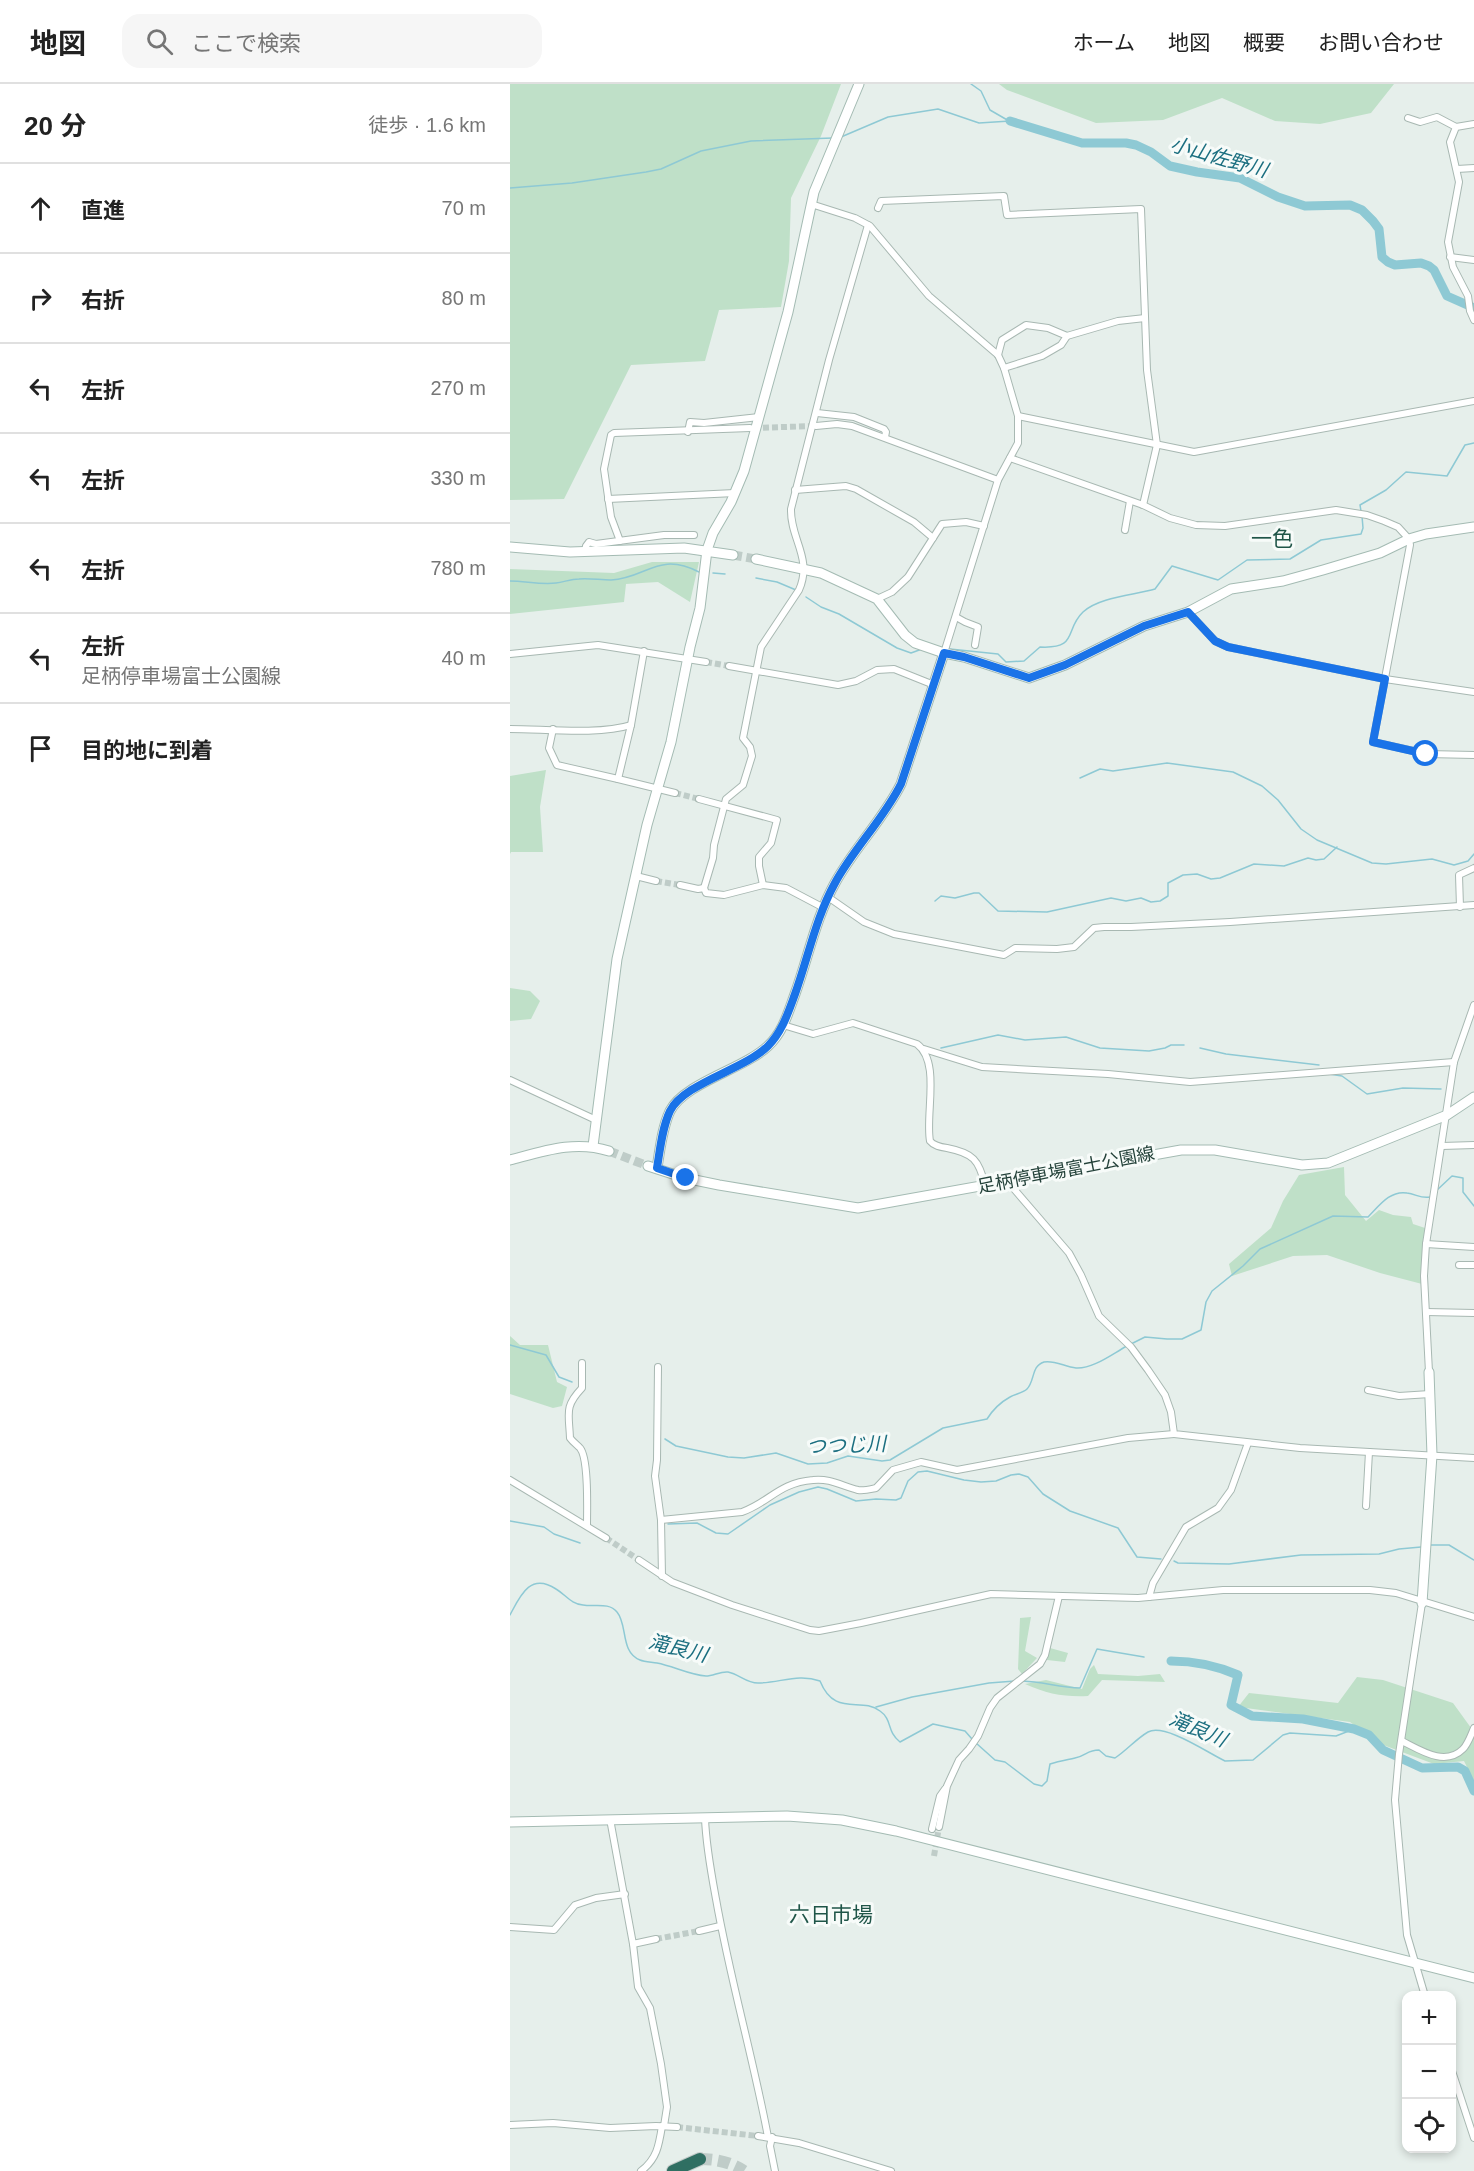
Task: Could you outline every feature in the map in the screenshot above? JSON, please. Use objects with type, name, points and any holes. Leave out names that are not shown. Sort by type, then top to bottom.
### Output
[{"type":"highway","points":[[673,2171],[700,2159]]},
{"type":"street","points":[[593,1146],[614,972],[657,789],[671,742],[703,598],[707,550],[744,471],[816,206],[819,179],[860,84]]},
{"type":"street","points":[[1408,118],[1420,122],[1437,117],[1456,127],[1474,124]]},
{"type":"street","points":[[1456,127],[1450,142],[1459,182],[1448,242],[1453,267],[1470,298],[1470,311],[1474,320]]},
{"type":"street","points":[[1457,169],[1474,168]]},
{"type":"street","points":[[878,208],[881,201],[1004,196],[1007,215],[1141,209],[1147,370],[1157,444],[1143,505]]},
{"type":"street","points":[[816,206],[866,223],[876,231],[928,296],[998,355],[1018,416],[1018,442],[998,480],[901,784],[891,804],[845,868],[828,897],[783,1025],[813,1034],[853,1023],[981,1067],[1108,1074],[1190,1082],[1454,1062]]},
{"type":"street","points":[[824,908],[786,888],[763,885],[724,895],[706,893],[704,888],[724,806],[729,796],[746,781],[752,756],[750,747],[743,738],[761,647],[799,590],[805,568],[791,517],[795,490],[866,223]]},
{"type":"street","points":[[1450,257],[1474,260]]},
{"type":"street","points":[[998,355],[1002,340],[1026,325],[1048,328],[1067,336],[1118,321],[1145,318]]},
{"type":"street","points":[[1004,368],[1042,356],[1061,345],[1067,336]]},
{"type":"street","points":[[1018,416],[1194,452],[1474,401]]},
{"type":"street","points":[[817,413],[854,417],[884,429],[885,437]]},
{"type":"street","points":[[688,432],[690,422],[759,417]]},
{"type":"street","points":[[816,426],[846,425],[885,437],[998,480]]},
{"type":"street","points":[[620,541],[608,499],[604,469],[611,435],[614,433],[750,428]]},
{"type":"street","points":[[1010,458],[1143,505],[1170,518],[1208,527],[1297,517],[1328,511],[1367,515],[1398,527],[1409,539],[1410,545],[1373,742],[1426,754],[1474,755]]},
{"type":"street","points":[[795,490],[846,486],[856,489],[914,522],[933,538]]},
{"type":"street","points":[[608,499],[735,493]]},
{"type":"street","points":[[1125,530],[1130,501]]},
{"type":"street","points":[[877,599],[892,592],[908,578],[942,524],[966,522],[984,526]]},
{"type":"street","points":[[756,559],[805,568],[877,599],[905,635],[923,646],[1029,678],[1065,665],[1144,626],[1188,612],[1231,589],[1283,581],[1380,553],[1409,539],[1426,534],[1474,527]]},
{"type":"street","points":[[585,551],[589,542],[596,544],[664,535],[694,535]]},
{"type":"street","points":[[510,547],[570,552],[665,548],[707,550],[733,555]]},
{"type":"street","points":[[1188,612],[1215,641],[1228,647],[1385,679],[1474,692]]},
{"type":"street","points":[[956,617],[978,627],[975,645]]},
{"type":"street","points":[[510,654],[598,645],[706,662]]},
{"type":"street","points":[[618,779],[631,725],[644,651]]},
{"type":"street","points":[[729,666],[838,685],[856,681],[877,670],[894,669],[934,685]]},
{"type":"street","points":[[510,729],[621,728],[631,725]]},
{"type":"street","points":[[553,729],[549,748],[557,765],[675,793]]},
{"type":"street","points":[[699,800],[777,820],[771,843],[759,857],[763,885]]},
{"type":"street","points":[[1460,907],[1459,874],[1474,868]]},
{"type":"street","points":[[636,876],[656,881]]},
{"type":"street","points":[[680,885],[704,888]]},
{"type":"street","points":[[828,897],[864,922],[894,934],[1004,955],[1015,948],[1074,947],[1094,928],[1230,922],[1474,906]]},
{"type":"street","points":[[1424,1991],[1407,1935],[1395,1800],[1399,1754],[1422,1603],[1432,1455],[1426,1312],[1426,1244],[1454,1062],[1474,1005]]},
{"type":"street","name":"足柄停車場富士公園線","points":[[783,1025],[768,1046],[692,1090],[671,1108],[652,1167],[686,1178],[719,1185],[858,1208],[1181,1150],[1215,1150],[1302,1165],[1328,1163],[1447,1115],[1474,1097]]},
{"type":"street","points":[[924,1049],[931,1086],[930,1141],[934,1145],[971,1157],[978,1163],[985,1185]]},
{"type":"street","points":[[510,1080],[596,1120]]},
{"type":"street","points":[[1442,1146],[1474,1145]]},
{"type":"street","points":[[510,1160],[564,1146],[593,1146],[609,1151]]},
{"type":"street","points":[[1008,1182],[1069,1253],[1082,1275],[1099,1316],[1131,1347],[1165,1395],[1171,1412],[1174,1434]]},
{"type":"street","points":[[1426,1244],[1474,1248]]},
{"type":"street","points":[[1459,1265],[1474,1265]]},
{"type":"street","points":[[1426,1312],[1474,1313]]},
{"type":"street","points":[[582,1363],[582,1388],[570,1401],[569,1408],[570,1438],[583,1454],[587,1490],[587,1526]]},
{"type":"street","points":[[658,1367],[655,1476],[661,1520],[662,1576]]},
{"type":"street","points":[[1368,1390],[1399,1396],[1430,1394]]},
{"type":"street","points":[[661,1520],[742,1512],[786,1485],[813,1480],[828,1480],[860,1490],[876,1488],[893,1470],[921,1462],[957,1470],[1128,1438],[1174,1434],[1300,1448],[1474,1458]]},
{"type":"street","points":[[1149,1597],[1153,1583],[1186,1527],[1218,1508],[1230,1490],[1248,1443]]},
{"type":"street","points":[[1366,1506],[1368,1452]]},
{"type":"street","points":[[510,1480],[606,1538]]},
{"type":"street","points":[[639,1560],[672,1582],[732,1605],[810,1630],[861,1623],[992,1594],[1149,1597],[1223,1590],[1370,1590],[1396,1593],[1422,1603],[1474,1617]]},
{"type":"street","points":[[936,1828],[947,1786],[959,1760],[978,1736],[990,1708],[997,1698],[1040,1664],[1045,1655],[1059,1596]]},
{"type":"street","points":[[1402,1741],[1434,1757],[1445,1756],[1465,1748],[1474,1728]]},
{"type":"street","points":[[510,1822],[815,1817],[869,1824],[1474,1978]]},
{"type":"street","points":[[705,1818],[707,1856],[720,1926],[763,2103],[775,2171]]},
{"type":"street","points":[[610,1820],[625,1894],[639,1987],[650,2008],[667,2107],[657,2153],[641,2171]]},
{"type":"street","points":[[510,1927],[554,1930],[575,1905],[596,1898],[625,1894]]},
{"type":"street","points":[[699,1931],[720,1926]]},
{"type":"street","points":[[633,1944],[656,1939]]},
{"type":"street","points":[[1456,2083],[1474,2138]]},
{"type":"street","points":[[510,2125],[553,2123],[621,2128],[677,2127]]},
{"type":"street","points":[[758,2136],[799,2143],[891,2171]]},
{"type":"green space","points":[[510,84],[841,84],[821,136],[791,198],[789,261],[781,307],[719,310],[705,361],[631,365],[564,499],[510,500]]},
{"type":"green space","points":[[999,84],[1394,84],[1371,113],[1320,124],[1275,121],[1222,98],[1163,120],[1096,123],[1007,90]]},
{"type":"green space","points":[[652,562],[699,562],[690,602],[658,582],[626,584],[624,602],[510,614],[510,569],[614,573]]},
{"type":"green space","points":[[546,770],[540,807],[543,852],[511,852],[510,854],[510,776]]},
{"type":"green space","points":[[510,988],[530,991],[540,1001],[531,1019],[510,1021]]},
{"type":"green space","points":[[1344,1167],[1345,1195],[1366,1221],[1379,1210],[1393,1215],[1411,1217],[1413,1224],[1425,1228],[1422,1284],[1327,1255],[1293,1256],[1232,1276],[1229,1264],[1271,1228],[1283,1201],[1299,1175]]},
{"type":"green space","points":[[510,1336],[520,1345],[548,1345],[557,1382],[567,1387],[562,1406],[553,1408],[510,1394]]},
{"type":"green space","points":[[1031,1617],[1025,1651],[1037,1658],[1022,1674],[1018,1669],[1020,1618]]},
{"type":"green space","points":[[1050,1648],[1068,1653],[1065,1662],[1047,1660]]},
{"type":"green space","points":[[1094,1665],[1098,1674],[1138,1676],[1160,1674],[1165,1682],[1102,1680],[1088,1696],[1063,1695],[1025,1684],[1046,1680],[1082,1689]]},
{"type":"green space","points":[[1357,1677],[1383,1680],[1453,1703],[1474,1732],[1474,1781],[1464,1761],[1434,1764],[1378,1743],[1350,1722],[1238,1707],[1249,1693],[1338,1703]]},
{"type":"waterway","points":[[971,84],[981,91],[990,110],[1009,121]]},
{"type":"waterway","points":[[841,137],[888,117],[938,109],[979,123],[1010,121]]},
{"type":"waterway","name":"小山佐野川","points":[[1010,121],[1082,143],[1136,145],[1151,152],[1170,166],[1240,178],[1278,197],[1305,206],[1350,205],[1362,210],[1379,229],[1382,257],[1388,262],[1395,265],[1421,263],[1429,266],[1434,270],[1447,296],[1474,308]]},
{"type":"waterway","points":[[510,188],[572,183],[646,172],[661,169],[701,151],[751,141],[833,138]]},
{"type":"waterway","points":[[1361,511],[1360,505],[1386,490],[1406,472],[1447,476],[1465,445],[1474,443]]},
{"type":"waterway","points":[[950,649],[998,654],[1006,662],[1024,661],[1040,647],[1052,647],[1066,642],[1077,619],[1090,607],[1108,600],[1155,589],[1172,566],[1218,580],[1247,560],[1290,559],[1321,540],[1361,534],[1362,516]]},
{"type":"waterway","points":[[510,581],[559,583],[576,579],[611,580],[634,575],[653,567],[673,564],[699,572]]},
{"type":"waterway","points":[[713,573],[725,574]]},
{"type":"waterway","points":[[756,578],[777,582],[796,590]]},
{"type":"waterway","points":[[806,597],[897,648],[911,653],[922,649]]},
{"type":"waterway","points":[[1080,778],[1100,769],[1113,771],[1167,763],[1233,772],[1262,786],[1278,800],[1301,829],[1317,840],[1372,863],[1386,864],[1432,859],[1454,865],[1468,861],[1474,854]]},
{"type":"waterway","points":[[935,901],[941,896],[955,898],[979,893],[998,911],[1047,912],[1111,898],[1126,901],[1141,898],[1151,902],[1160,901],[1168,896],[1168,883],[1183,875],[1197,874],[1211,879],[1220,878],[1254,864],[1284,866],[1308,858],[1324,859],[1337,847]]},
{"type":"waterway","points":[[941,1048],[998,1035],[1025,1040],[1066,1037],[1100,1048],[1149,1051],[1171,1045],[1184,1045]]},
{"type":"waterway","points":[[1200,1048],[1226,1054],[1319,1065]]},
{"type":"waterway","points":[[1329,1074],[1342,1076],[1367,1094],[1403,1088],[1441,1089]]},
{"type":"waterway","name":"つつじ川","points":[[1436,1191],[1452,1176],[1463,1178],[1463,1192],[1474,1206]]},
{"type":"waterway","name":"つつじ川","points":[[1131,1344],[1145,1337],[1182,1339],[1201,1330],[1206,1302],[1212,1291],[1260,1249],[1333,1216],[1368,1217],[1385,1200],[1395,1194],[1407,1193],[1430,1197]]},
{"type":"waterway","name":"つつじ川","points":[[510,1345],[546,1355],[559,1377],[572,1382]]},
{"type":"waterway","name":"つつじ川","points":[[665,1439],[676,1446],[728,1457],[744,1458],[776,1453],[808,1464],[827,1463],[848,1456],[890,1460],[943,1428],[987,1419],[1003,1401],[1027,1389],[1035,1370],[1044,1362],[1082,1368],[1096,1364],[1127,1346]]},
{"type":"waterway","points":[[668,1524],[697,1523],[716,1533],[728,1534],[770,1505],[799,1492],[818,1487],[856,1501],[896,1500],[901,1498],[908,1481],[918,1472],[927,1471],[981,1482],[996,1481],[1019,1474],[1028,1477],[1043,1494],[1070,1511],[1118,1528],[1137,1557],[1161,1559]]},
{"type":"waterway","points":[[510,1521],[544,1527],[554,1534],[580,1543]]},
{"type":"waterway","points":[[1431,1545],[1449,1545],[1474,1560]]},
{"type":"waterway","points":[[1174,1561],[1229,1564],[1301,1555],[1379,1554],[1421,1547]]},
{"type":"waterway","name":"滝良川","points":[[510,1615],[527,1588],[539,1583],[547,1584],[579,1604],[606,1606],[614,1609],[620,1617],[630,1651],[640,1660],[700,1675],[709,1676],[728,1672],[754,1683],[797,1678],[812,1679],[820,1681],[826,1692],[841,1703],[865,1705],[880,1711],[887,1718],[893,1734],[900,1742],[933,1724],[965,1731],[972,1739]]},
{"type":"waterway","name":"滝良川","points":[[1023,1681],[1080,1688],[1097,1649],[1144,1657]]},
{"type":"waterway","name":"滝良川","points":[[1171,1661],[1205,1664],[1238,1675],[1231,1705],[1252,1716],[1303,1719],[1354,1729],[1369,1735],[1383,1750],[1422,1768],[1458,1767],[1465,1771],[1474,1791]]},
{"type":"waterway","name":"滝良川","points":[[876,1707],[912,1697],[989,1683],[1015,1681]]},
{"type":"waterway","name":"滝良川","points":[[976,1743],[995,1760],[1005,1762],[1034,1784],[1042,1786],[1047,1781],[1050,1764],[1079,1757],[1095,1750],[1115,1758],[1148,1732],[1155,1730],[1175,1735],[1225,1761],[1253,1760],[1283,1735],[1290,1733],[1336,1736],[1354,1729]]},
{"type":"tunnel","points":[[754,428],[815,426]]},
{"type":"tunnel","points":[[733,555],[756,559]]},
{"type":"tunnel","points":[[706,662],[729,666]]},
{"type":"tunnel","points":[[675,793],[699,799]]},
{"type":"tunnel","points":[[656,881],[680,885]]},
{"type":"tunnel","points":[[609,1151],[648,1166]]},
{"type":"tunnel","points":[[606,1538],[639,1560]]},
{"type":"tunnel","points":[[934,1856],[939,1827]]},
{"type":"tunnel","points":[[656,1939],[699,1931]]},
{"type":"tunnel","points":[[677,2127],[758,2136]]},
{"type":"tunnel","points":[[700,2159],[723,2162],[744,2171]]},
{"type":"district","name":"一色","points":[[1272,538]]},
{"type":"district","name":"六日市場","points":[[831,1914]]},
{"type":"route","points":[[686,1178],[657,1168],[671,1108],[692,1090],[745,1062],[768,1046],[783,1025],[805,968],[828,897],[836,881],[891,804],[906,773],[944,653],[964,657],[1029,678],[1065,665],[1144,626],[1188,612],[1215,641],[1228,647],[1385,679],[1373,742],[1426,754]]}]
